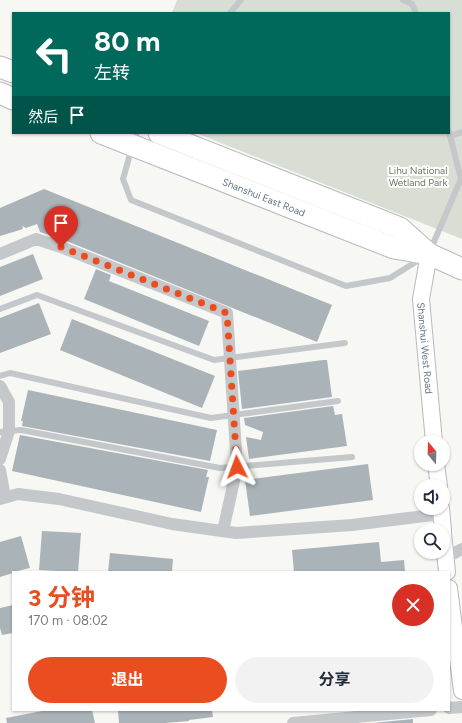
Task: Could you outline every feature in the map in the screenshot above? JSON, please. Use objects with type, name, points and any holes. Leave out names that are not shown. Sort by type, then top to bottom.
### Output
[{"type":"highway","points":[[0,67],[12,72]]},
{"type":"highway","points":[[0,94],[12,99]]},
{"type":"highway","name":"Shanshui East Road","points":[[107,134],[134,139],[394,248],[429,254],[462,269]]},
{"type":"highway","name":"Shanshui East Road","points":[[162,134],[400,228],[429,254]]},
{"type":"street","points":[[0,254],[36,239],[61,247],[227,313],[237,467],[223,531]]},
{"type":"street","name":"Shanshui West Road","points":[[429,254],[421,299],[433,435]]},
{"type":"street","points":[[0,386],[9,402],[0,459]]},
{"type":"street","points":[[0,470],[3,498],[18,494],[59,499],[172,524],[236,533],[442,517]]},
{"type":"street","points":[[446,565],[462,549]]},
{"type":"street","points":[[450,596],[462,691]]},
{"type":"street","points":[[450,708],[462,707]]},
{"type":"street","points":[[293,723],[421,711]]},
{"type":"lane","points":[[231,12],[241,0]]},
{"type":"lane","points":[[403,0],[414,2],[416,12]]},
{"type":"lane","points":[[134,139],[123,179],[131,200],[346,286],[390,278],[429,254],[461,179],[450,134],[462,132]]},
{"type":"lane","points":[[0,309],[37,295],[214,360],[345,343]]},
{"type":"lane","points":[[0,376],[10,373],[211,418],[338,401]]},
{"type":"lane","points":[[5,432],[21,430],[220,468],[352,457]]},
{"type":"green space","name":"Lihu National Wetland Park","points":[[177,0],[462,0],[462,239],[199,134],[450,134],[450,12],[172,12]]},
{"type":"building","points":[[44,189],[332,305],[317,342],[64,240],[40,232],[37,224],[26,228],[22,226],[23,229],[0,236],[0,208]]},
{"type":"building","points":[[33,254],[43,279],[0,296],[0,267]]},
{"type":"building","points":[[96,269],[111,275],[109,281],[209,321],[199,346],[84,299]]},
{"type":"building","points":[[39,303],[51,334],[0,353],[0,318]]},
{"type":"building","points":[[72,319],[215,376],[202,408],[60,350]]},
{"type":"building","points":[[327,360],[332,397],[242,409],[238,371]]},
{"type":"building","points":[[28,390],[217,430],[210,461],[22,426],[23,421],[21,421]]},
{"type":"building","points":[[333,406],[335,415],[342,414],[347,446],[249,459],[246,437],[261,440],[263,432],[245,425],[244,418]]},
{"type":"building","points":[[20,435],[208,470],[206,477],[209,477],[201,512],[12,471]]},
{"type":"building","points":[[368,464],[373,500],[250,516],[245,480]]},
{"type":"building","points":[[42,531],[81,533],[78,571],[39,570]]},
{"type":"building","points":[[21,536],[30,568],[12,571],[12,573],[0,577],[0,542]]},
{"type":"building","points":[[379,542],[381,562],[404,560],[405,571],[294,571],[292,550]]},
{"type":"building","points":[[110,553],[173,559],[172,571],[108,571]]},
{"type":"building","points":[[12,605],[12,633],[2,635],[0,628],[0,608]]},
{"type":"building","points":[[42,711],[92,711],[95,723],[7,723],[6,718]]},
{"type":"building","points":[[118,711],[212,711],[213,717],[165,723],[119,723]]},
{"type":"building","points":[[413,719],[413,723],[373,723]]},
{"type":"route","points":[[61,247],[227,313],[237,467]]}]
